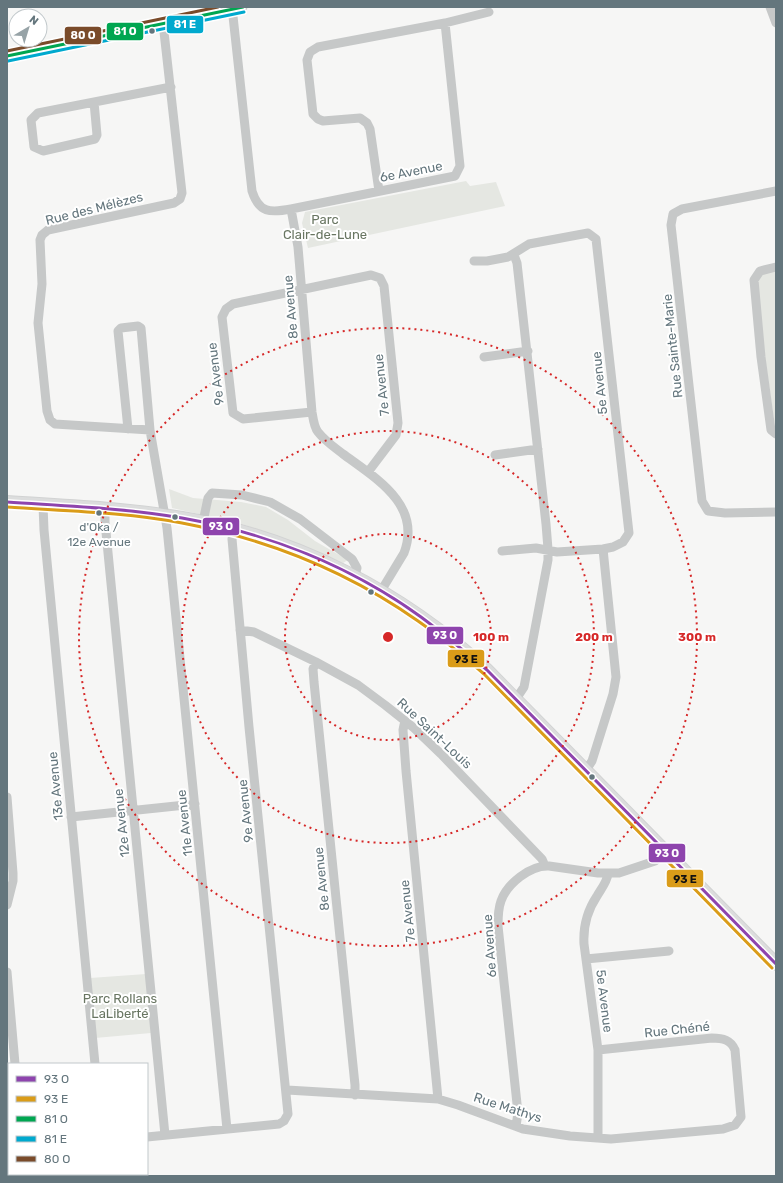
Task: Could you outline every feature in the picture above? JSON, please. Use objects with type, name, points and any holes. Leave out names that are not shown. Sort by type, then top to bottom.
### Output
[{"type":"main road","points":[[7,502],[165,515],[203,522],[289,547],[355,576],[381,591],[418,615],[456,643],[483,667],[776,964]]},
{"type":"street","points":[[7,56],[232,8],[243,7]]},
{"type":"street","points":[[232,8],[252,191],[255,201],[261,207],[269,211],[291,209]]},
{"type":"street","points":[[771,8],[776,23]]},
{"type":"street","points":[[379,191],[370,129],[367,123],[360,118],[323,121],[318,119],[313,114],[307,60],[310,52],[318,47],[445,23],[489,12]]},
{"type":"street","name":"Rue des Mélèzes","points":[[150,430],[56,424],[50,420],[47,411],[38,323],[42,284],[40,240],[42,235],[48,230],[174,203],[180,199],[182,194],[163,23]]},
{"type":"street","name":"6e Avenue","points":[[291,209],[455,176],[460,166],[445,23]]},
{"type":"street","points":[[94,102],[98,135],[95,139],[43,151],[34,147],[31,120],[38,113],[94,102],[171,87]]},
{"type":"street","name":"Rue Sainte-Marie","points":[[776,191],[682,209],[673,214],[671,225],[702,502],[708,511],[725,513],[776,512]]},
{"type":"street","name":"8e Avenue","points":[[291,209],[297,238],[312,412],[317,430],[327,442],[385,486],[400,502],[406,514],[408,537],[404,554],[381,591]]},
{"type":"street","name":"5e Avenue","points":[[514,255],[529,244],[588,233],[596,239],[629,533],[623,542],[602,550]]},
{"type":"street","points":[[474,261],[501,259],[514,255],[517,263],[528,351],[548,549],[548,560],[524,687],[516,699]]},
{"type":"street","points":[[776,267],[760,271],[754,280],[761,357],[770,430],[776,434]]},
{"type":"street","name":"7e Avenue","points":[[302,289],[371,275],[380,278],[384,286],[398,424],[396,435],[368,472]]},
{"type":"street","name":"9e Avenue","points":[[302,289],[234,304],[226,309],[222,317],[233,413],[243,419],[312,412]]},
{"type":"street","points":[[128,429],[118,332],[121,328],[138,326],[141,328],[150,430],[165,515]]},
{"type":"street","points":[[484,357],[528,351]]},
{"type":"street","points":[[495,455],[538,449]]},
{"type":"street","points":[[203,522],[208,498],[212,493],[242,495],[270,502],[306,524],[352,559],[357,568],[355,576]]},
{"type":"street","name":"13e Avenue","points":[[43,505],[44,538],[95,1063]]},
{"type":"street","name":"12e Avenue","points":[[105,510],[164,1135]]},
{"type":"street","name":"11e Avenue","points":[[165,515],[227,1129]]},
{"type":"street","name":"9e Avenue","points":[[148,1137],[281,1123],[288,1114],[240,630],[232,539],[234,530]]},
{"type":"street","points":[[502,551],[536,548],[548,549],[557,552],[602,550],[616,677],[613,694],[592,761],[586,770]]},
{"type":"street","name":"Rue Saint-Louis","points":[[240,630],[254,632],[316,662],[358,686],[407,722],[441,754],[542,859],[545,866]]},
{"type":"street","name":"8e Avenue","points":[[316,662],[313,669],[314,682],[355,1095]]},
{"type":"street","name":"7e Avenue","points":[[407,722],[403,727],[406,771],[438,1099]]},
{"type":"street","points":[[7,797],[13,865],[13,881],[9,889],[7,905]]},
{"type":"street","points":[[72,816],[195,804]]},
{"type":"street","name":"6e Avenue","points":[[516,1126],[518,1113],[498,926],[498,914],[502,898],[513,883],[530,871],[545,866],[608,874],[625,872],[653,862],[666,852]]},
{"type":"street","name":"5e Avenue","points":[[598,1138],[598,1050],[584,937],[586,919],[594,901],[606,881],[608,874]]},
{"type":"street","points":[[586,959],[669,951]]},
{"type":"street","points":[[7,972],[8,1000],[15,1063]]},
{"type":"street","name":"Rue Chéné","points":[[598,1050],[721,1038],[731,1044],[735,1050],[741,1117]]},
{"type":"street","name":"Rue Mathys","points":[[286,1090],[438,1099],[516,1126],[548,1133],[598,1138],[620,1138],[724,1129],[735,1124],[741,1117]]},
{"type":"green space","name":"Parc Clair-de-Lune","points":[[466,181],[470,186],[496,182],[505,206],[308,248],[302,223],[305,212]]},
{"type":"green space","points":[[776,267],[776,434],[754,280],[760,271]]},
{"type":"green space","points":[[169,489],[193,498],[241,502],[266,507],[288,520],[315,541],[348,560],[343,563],[302,545],[239,523],[172,508]]},
{"type":"green space","name":"Parc Rollans LaLiberté","points":[[146,974],[151,1033],[95,1038],[90,978]]},
{"type":"transit line","points":[[7,51],[218,7]]},
{"type":"transit line","points":[[7,56],[243,7]]},
{"type":"transit line","points":[[8,61],[244,12]]},
{"type":"transit line","points":[[7,502],[138,512],[214,524],[276,542],[337,567],[366,582],[430,623],[487,670],[776,964]]},
{"type":"transit line","points":[[7,507],[138,516],[213,530],[244,538],[305,559],[334,572],[391,603],[435,633],[484,674],[772,968]]},
{"type":"place","name":"d'Oka / 12e Avenue","points":[[99,513]]}]
